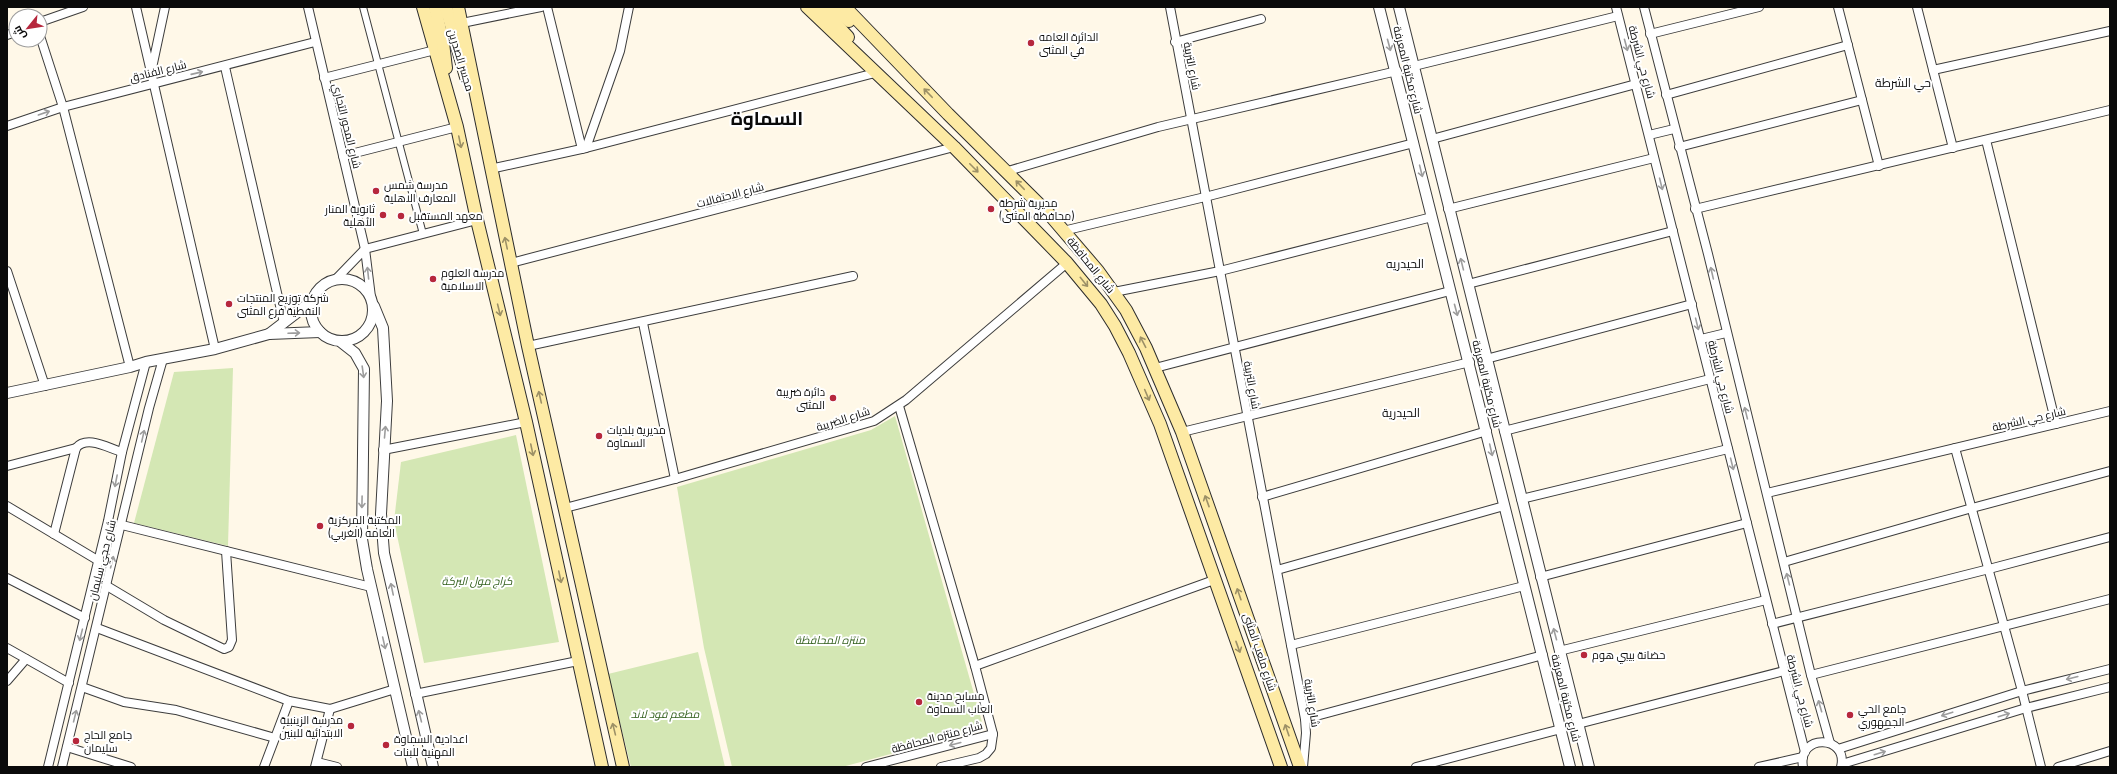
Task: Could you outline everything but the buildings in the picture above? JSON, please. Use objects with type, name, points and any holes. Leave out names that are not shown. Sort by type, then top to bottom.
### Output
[{"type":"main road","points":[[423,7],[452,104],[477,220],[526,422],[602,767]]},
{"type":"main road","name":"مجسر الصدرين","points":[[435,7],[460,60],[478,112]]},
{"type":"main road","name":"مجسر الصدرين","points":[[446,7],[452,104]]},
{"type":"main road","points":[[458,7],[478,112],[528,346],[566,508],[603,685],[623,767]]},
{"type":"main road","points":[[807,7],[866,63]]},
{"type":"main road","points":[[820,7],[837,10],[850,39],[866,63]]},
{"type":"main road","name":"شارع المحافظة","points":[[837,10],[882,46],[948,114],[1008,171],[1064,231],[1114,292],[1137,329],[1155,368],[1182,432],[1220,538]]},
{"type":"main road","name":"شارع المحافظة","points":[[866,63],[954,148],[1068,263],[1101,304],[1129,353],[1160,424],[1203,544]]},
{"type":"main road","points":[[1203,544],[1220,538]]},
{"type":"main road","name":"شارع ملعب المثنى","points":[[1220,538],[1300,767]]},
{"type":"main road","name":"شارع ملعب المثنى","points":[[1203,544],[1214,580],[1281,767]]},
{"type":"street","points":[[48,19],[83,7]]},
{"type":"street","points":[[136,7],[215,349]]},
{"type":"street","points":[[152,71],[165,7]]},
{"type":"street","name":"شارع المحور التجاري","points":[[308,7],[315,42],[365,249],[372,301]]},
{"type":"street","points":[[363,7],[400,140],[423,234]]},
{"type":"street","points":[[462,23],[541,7]]},
{"type":"street","points":[[547,7],[584,148]]},
{"type":"street","points":[[584,148],[620,51],[629,7]]},
{"type":"street","name":"شارع التربية","points":[[1170,7],[1175,42],[1220,271],[1246,417],[1305,719],[1306,733],[1303,767]]},
{"type":"street","name":"شارع مكتبة المعرفة","points":[[1379,7],[1397,71],[1450,291],[1470,362],[1504,506],[1543,655],[1570,767]]},
{"type":"street","name":"شارع مكتبة المعرفة","points":[[1399,7],[1448,209],[1589,767]]},
{"type":"street","name":"شارع حي الشرطة","points":[[1616,7],[1784,671],[1804,755],[1803,767]]},
{"type":"street","name":"شارع حي الشرطة","points":[[1644,7],[1674,129],[1708,254],[1726,333],[1798,616],[1811,675],[1830,743]]},
{"type":"street","points":[[1650,34],[1759,7]]},
{"type":"street","points":[[1838,7],[1879,166]]},
{"type":"street","points":[[1917,7],[1953,148]]},
{"type":"street","points":[[1414,66],[1618,16]]},
{"type":"street","points":[[1175,42],[1261,19]]},
{"type":"street","points":[[1933,70],[2110,31]]},
{"type":"street","name":"شارع الفنادق","points":[[7,126],[63,107],[315,42]]},
{"type":"street","points":[[1666,95],[1848,45]]},
{"type":"street","points":[[44,48],[63,107],[130,367]]},
{"type":"street","points":[[324,78],[435,50]]},
{"type":"street","points":[[225,66],[284,324]]},
{"type":"street","points":[[1008,171],[1158,127],[1397,71]]},
{"type":"street","points":[[490,169],[584,148],[875,73]]},
{"type":"street","points":[[1432,139],[1636,84]]},
{"type":"street","points":[[1679,147],[1862,100]]},
{"type":"street","points":[[1695,209],[2110,110]]},
{"type":"street","points":[[343,156],[400,140],[457,127]]},
{"type":"street","points":[[1649,135],[1674,129]]},
{"type":"street","points":[[1986,140],[2056,424]]},
{"type":"street","points":[[1064,231],[1205,197],[1414,143]]},
{"type":"street","name":"شارع الاحتفالات","points":[[511,263],[954,148]]},
{"type":"street","points":[[1448,209],[1654,158]]},
{"type":"street","points":[[1114,292],[1220,271],[1432,217]]},
{"type":"street","points":[[413,767],[371,587],[362,539],[364,369],[355,353],[341,342],[329,339],[320,332],[313,323],[310,312],[312,301],[317,291],[326,283],[336,279],[365,249],[477,220]]},
{"type":"street","points":[[1468,284],[1673,231]]},
{"type":"street","name":"شارع الضريبة","points":[[566,508],[675,479],[860,426],[880,417],[898,406],[1068,263]]},
{"type":"street","points":[[7,271],[45,386]]},
{"type":"street","points":[[528,346],[643,323],[853,276]]},
{"type":"street","points":[[336,279],[356,282],[364,287],[372,301],[383,328],[387,401],[383,450],[381,514],[384,553],[415,694],[433,767]]},
{"type":"street","points":[[1155,368],[1450,291]]},
{"type":"street","points":[[269,334],[312,301]]},
{"type":"street","points":[[341,342],[360,336],[368,328],[372,319],[372,301]]},
{"type":"street","points":[[1486,359],[1692,304]]},
{"type":"street","points":[[643,323],[675,479]]},
{"type":"street","points":[[7,393],[45,386],[146,362],[215,349],[269,334],[320,332]]},
{"type":"street","points":[[1700,339],[1726,333]]},
{"type":"street","name":"شارع حجي سليمان","points":[[62,767],[122,525],[149,408],[163,359]]},
{"type":"street","name":"شارع حجي سليمان","points":[[48,767],[99,561],[122,452],[146,362]]},
{"type":"street","points":[[1182,432],[1470,362]]},
{"type":"street","points":[[1504,431],[1710,379]]},
{"type":"street","points":[[898,406],[975,666],[993,734]]},
{"type":"street","name":"شارع حي الشرطة","points":[[1767,493],[2110,411]]},
{"type":"street","points":[[383,450],[526,422]]},
{"type":"street","points":[[1262,497],[1487,432]]},
{"type":"street","points":[[54,534],[76,448],[80,443],[88,441],[122,452]]},
{"type":"street","points":[[7,466],[76,448]]},
{"type":"street","points":[[1955,448],[2005,627],[2041,767]]},
{"type":"street","points":[[1521,499],[1728,449]]},
{"type":"street","points":[[1784,562],[1972,508],[2110,471]]},
{"type":"street","points":[[7,506],[99,561]]},
{"type":"street","points":[[1277,570],[1504,506]]},
{"type":"street","points":[[1540,577],[1747,523]]},
{"type":"street","points":[[122,525],[371,587]]},
{"type":"street","points":[[1772,624],[1798,616],[1989,570],[2110,537]]},
{"type":"street","points":[[107,586],[164,620],[224,649],[229,647],[232,640],[226,551]]},
{"type":"street","points":[[7,578],[85,618]]},
{"type":"street","points":[[975,666],[1214,580]]},
{"type":"street","points":[[1291,645],[1524,586]]},
{"type":"street","points":[[1811,675],[2005,627],[2110,599]]},
{"type":"street","points":[[1559,651],[1766,600]]},
{"type":"street","points":[[97,628],[289,701],[330,709],[395,689]]},
{"type":"street","points":[[7,648],[69,683]]},
{"type":"street","points":[[1305,719],[1543,655]]},
{"type":"street","points":[[7,681],[26,659]]},
{"type":"street","points":[[415,694],[578,661]]},
{"type":"street","points":[[1838,749],[2022,691],[2110,669]]},
{"type":"street","points":[[1578,724],[1784,671]]},
{"type":"street","points":[[82,687],[124,702],[176,710],[275,738]]},
{"type":"street","points":[[1759,767],[1804,755],[1813,744],[1825,742],[1830,743],[1838,749],[1842,766],[2026,708],[2110,687]]},
{"type":"street","points":[[264,767],[289,701]]},
{"type":"street","points":[[330,709],[316,764],[337,767]]},
{"type":"street","points":[[1416,767],[1561,729]]},
{"type":"street","name":"شارع منتزه المحافظة","points":[[866,767],[993,734],[991,748],[986,754],[979,758],[941,767]]},
{"type":"street","points":[[67,747],[131,767]]},
{"type":"street","points":[[2058,767],[2110,751]]},
{"type":"green space","points":[[233,368],[228,546],[134,523],[174,372]]},
{"type":"green space","name":"منتزه المحافظة","points":[[895,416],[984,729],[842,767],[732,767],[704,648],[677,487],[871,430]]},
{"type":"green space","name":"كراج مول البركة","points":[[516,435],[559,642],[424,663],[394,521],[401,462]]},
{"type":"green space","name":"مطعم فود لاند","points":[[698,652],[725,767],[631,767],[608,674]]},
{"type":"place","name":"الدائرة العامه في المثنى","points":[[1031,43]]},
{"type":"place","name":"مدرسة شمس المعارف الاهلية","points":[[376,191]]},
{"type":"place","name":"مديرية شرطة (محافظة المثنى)","points":[[991,209]]},
{"type":"place","name":"ثانوية المنار الأهلية","points":[[383,215]]},
{"type":"place","name":"معهد المستقبل","points":[[401,216]]},
{"type":"place","name":"مدرسة العلوم الاسلامية","points":[[433,279]]},
{"type":"place","name":"شركة توزيع المنتجات النفطية فرع المثنى","points":[[229,304]]},
{"type":"place","name":"دائرة ضريبة المثنى","points":[[833,398]]},
{"type":"place","name":"مديرية بلديات السماوة","points":[[599,436]]},
{"type":"place","name":"المكتبة المركزية العامه (الغربي)","points":[[320,526]]},
{"type":"place","name":"حضانة بيبي هوم","points":[[1584,655]]},
{"type":"place","name":"مسابح مدينة العاب السماوة","points":[[919,702]]},
{"type":"place","name":"جامع الحي الجمهوري","points":[[1850,715]]},
{"type":"place","name":"مدرسة الزينبية الابتدائية للبنين","points":[[351,726]]},
{"type":"place","name":"جامع الحاج سليمان","points":[[76,741]]},
{"type":"place","name":"اعدادية السماوة المهنية للبنات","points":[[386,745]]},
{"type":"district","name":"حي الشرطة","points":[[1903,82]]},
{"type":"district","name":"السماوة","points":[[767,118]]},
{"type":"district","name":"الحيدريه","points":[[1405,263]]},
{"type":"district","name":"الحيدرية","points":[[1401,412]]}]
